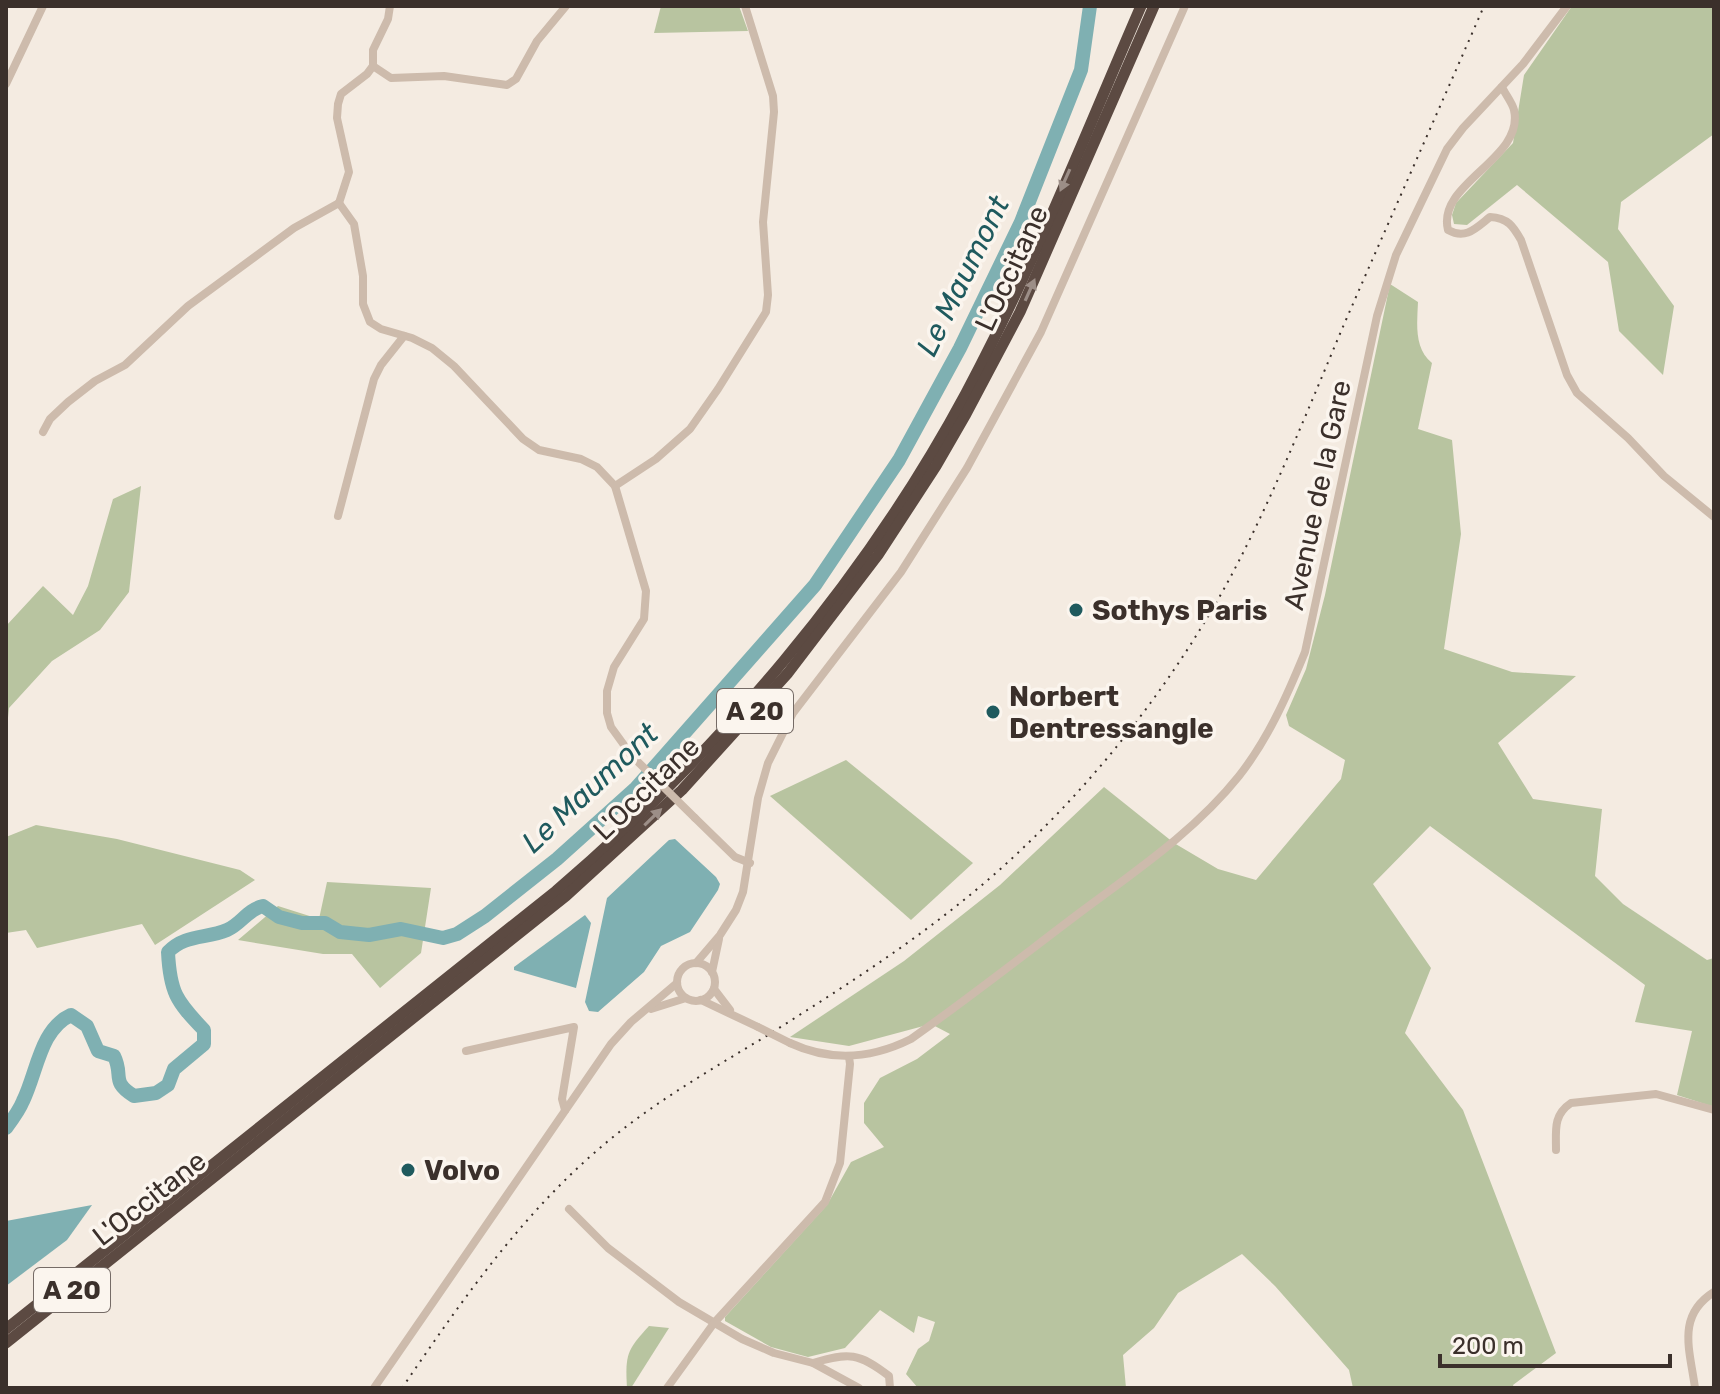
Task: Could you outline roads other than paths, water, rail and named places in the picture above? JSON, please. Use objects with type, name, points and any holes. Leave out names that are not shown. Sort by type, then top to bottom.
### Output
[{"type":"highway","name":"L'Occitane","points":[[6,1329],[556,891],[611,842],[741,710],[840,589],[881,530],[966,394],[1026,269],[1141,6]]},
{"type":"highway","name":"L'Occitane","points":[[6,1343],[566,896],[682,790],[778,684],[878,555],[966,414],[1020,312],[1154,6]]},
{"type":"street","points":[[6,84],[43,6]]},
{"type":"street","points":[[43,432],[50,419],[68,402],[95,381],[125,365],[188,306],[294,228],[339,203],[349,172],[337,118],[338,104],[341,94],[373,66],[373,50],[388,19],[390,6]]},
{"type":"street","points":[[373,66],[391,78],[444,76],[507,85],[516,79],[537,41],[566,6]]},
{"type":"street","points":[[615,486],[656,459],[690,429],[766,312],[768,295],[763,222],[773,96],[745,6]]},
{"type":"street","points":[[696,963],[736,910],[747,879],[758,798],[768,763],[793,713],[901,572],[967,468],[1041,332],[1185,6]]},
{"type":"street","name":"Avenue de la Gare","points":[[701,1000],[790,1043],[824,1055],[849,1057],[878,1053],[911,1039],[1159,853],[1203,815],[1239,776],[1262,744],[1305,652],[1385,286],[1396,255],[1447,149],[1523,64],[1567,6]]},
{"type":"street","points":[[1502,87],[1514,110],[1507,144],[1472,179],[1449,208],[1446,221],[1448,230],[1457,235],[1470,233],[1490,217],[1500,217],[1511,223],[1521,240],[1567,375],[1577,393],[1628,438],[1664,476],[1714,517]]},
{"type":"street","points":[[339,203],[354,224],[363,276],[365,313],[370,322],[432,348],[454,366],[523,439],[539,450],[581,459],[597,467],[615,486],[646,591],[644,619],[614,667],[607,691],[607,713],[611,727],[632,756],[695,818],[735,857],[750,863]]},
{"type":"street","points":[[338,516],[374,379],[404,336]]},
{"type":"street","points":[[646,1011],[686,998],[701,1000],[714,989],[712,972],[720,935]]},
{"type":"street","points":[[374,1388],[611,1044],[631,1022],[677,983],[680,971],[689,964],[702,964],[712,972]]},
{"type":"street","points":[[677,983],[686,998]]},
{"type":"street","points":[[714,989],[733,1014]]},
{"type":"street","points":[[466,1051],[574,1027],[562,1099],[565,1110]]},
{"type":"street","points":[[667,1388],[714,1323],[825,1202],[840,1163],[849,1057]]},
{"type":"street","points":[[1556,1150],[1556,1123],[1560,1110],[1571,1103],[1656,1094],[1714,1110]]},
{"type":"street","points":[[569,1209],[608,1248],[679,1302],[774,1353],[813,1363],[859,1388]]},
{"type":"street","points":[[1695,1388],[1688,1319],[1699,1302],[1714,1292]]},
{"type":"street","points":[[813,1363],[838,1355],[857,1356],[889,1376],[890,1388]]},
{"type":"water","points":[[675,839],[716,877],[720,884],[718,890],[690,932],[661,946],[644,972],[598,1012],[589,1011],[585,1002],[607,898],[669,840]]},
{"type":"water","points":[[585,915],[591,923],[576,988],[514,970],[514,967]]},
{"type":"water","points":[[92,1205],[67,1240],[6,1286],[6,1221]]},
{"type":"waterway","name":"Le Maumont","points":[[6,1128],[21,1105],[52,1030],[71,1015],[87,1026],[98,1051],[114,1056],[120,1082],[127,1091],[134,1096],[156,1093],[168,1085],[174,1069],[204,1044],[204,1030],[181,1003],[173,987],[168,952],[181,942],[227,930],[263,906],[279,917],[302,923],[325,923],[340,932],[369,935],[401,929],[443,938],[457,934],[557,859],[636,788],[815,585],[899,460],[960,348],[1021,222],[1081,70],[1090,6]]},
{"type":"railway","points":[[402,1388],[506,1246],[564,1181],[596,1151],[664,1099],[768,1035],[932,925],[1023,848],[1082,787],[1138,720],[1210,613],[1261,516],[1484,6]]},
{"type":"place","name":"Sothys Paris","points":[[1076,610]]},
{"type":"place","name":"Norbert Dentressangle","points":[[993,712]]},
{"type":"place","name":"Volvo","points":[[408,1170]]}]
